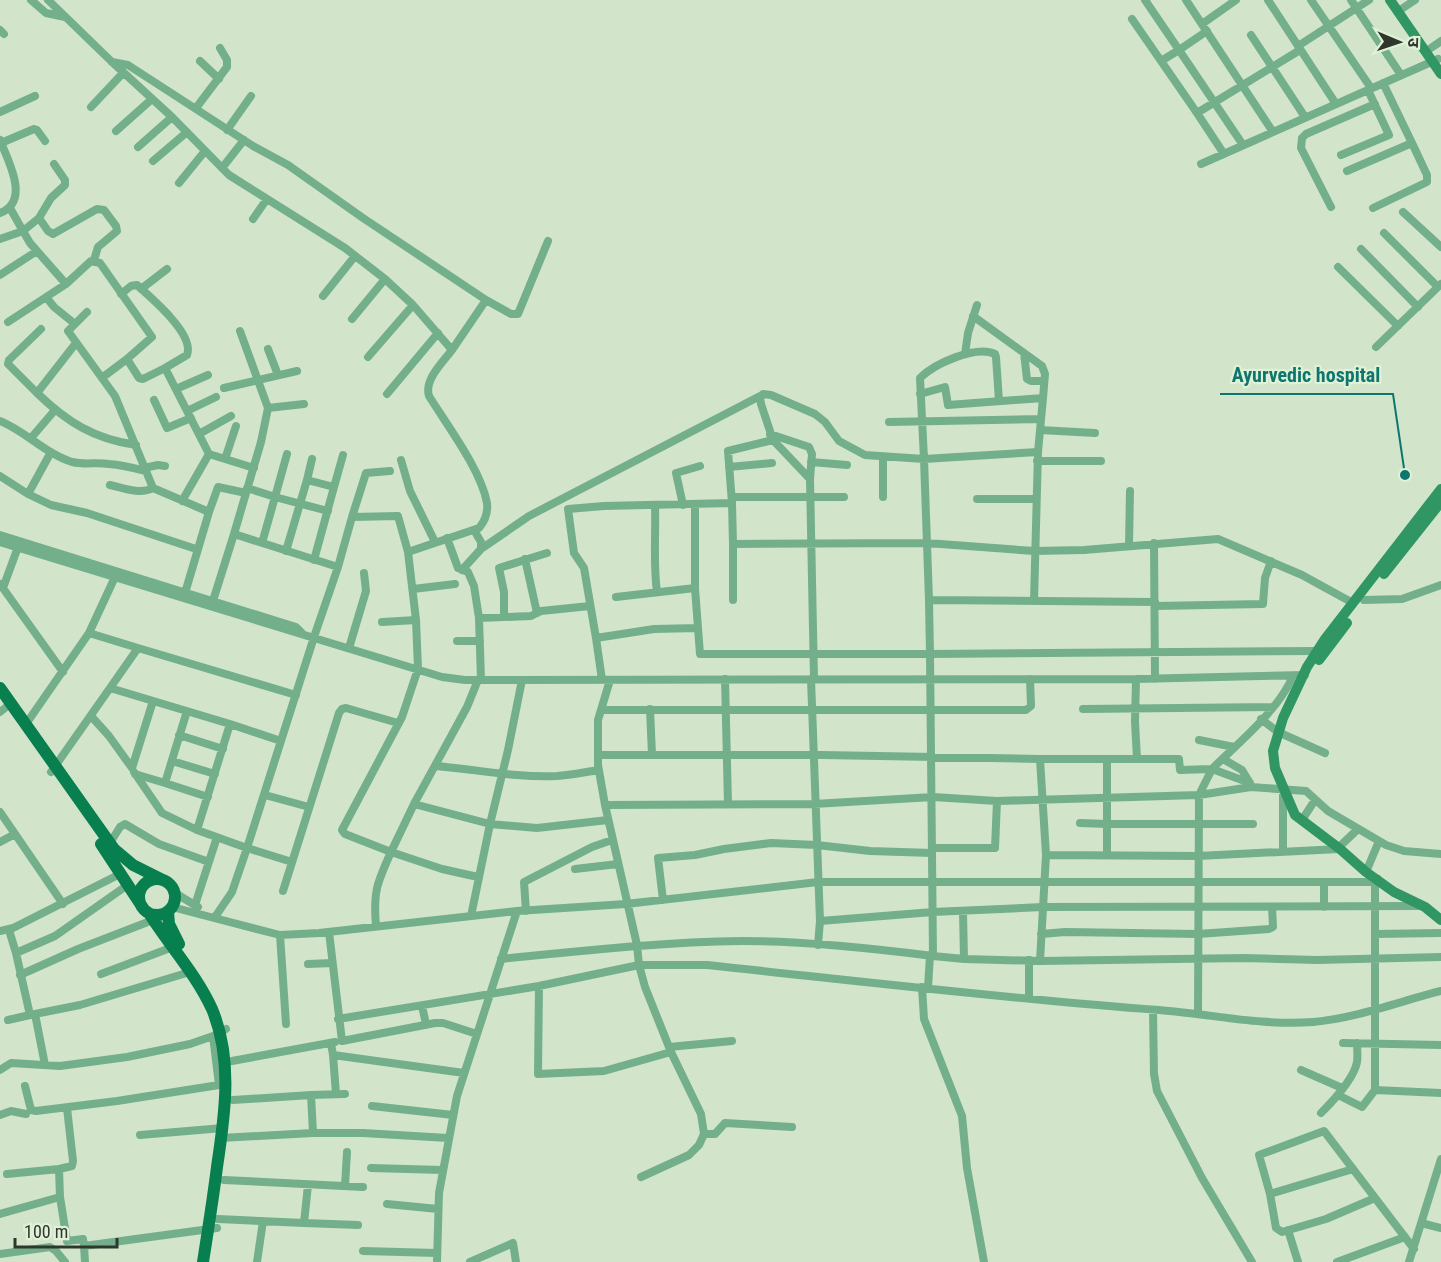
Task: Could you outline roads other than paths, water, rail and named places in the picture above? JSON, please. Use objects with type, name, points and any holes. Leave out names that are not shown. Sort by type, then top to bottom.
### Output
[{"type":"main road","points":[[1390,0],[1437,61]]},
{"type":"main road","points":[[1400,4],[1431,48],[1441,74]]},
{"type":"main road","points":[[1300,677],[1441,489]]},
{"type":"main road","points":[[1441,502],[1318,651],[1300,677],[1278,732],[1274,751],[1275,768],[1295,815],[1339,848],[1376,880],[1441,920]]},
{"type":"main road","points":[[0,688],[26,724],[148,914],[190,972],[212,1008],[219,1033],[232,1061],[226,1084],[233,1100],[224,1135],[212,1262]]},
{"type":"main road","points":[[2,707],[123,858],[172,887],[175,893],[170,910],[169,924],[172,933],[218,1005],[219,1033],[226,1084],[224,1180],[203,1262]]},
{"type":"main road","points":[[148,914],[139,897],[142,886],[152,880],[163,880]]},
{"type":"main road","points":[[148,914],[158,915],[170,910]]},
{"type":"street","points":[[31,0],[46,13],[66,17]]},
{"type":"street","points":[[48,0],[172,117],[229,175],[355,256],[385,279],[413,305],[452,350]]},
{"type":"street","points":[[1145,0],[1243,145]]},
{"type":"street","points":[[1186,0],[1273,132]]},
{"type":"street","points":[[1268,0],[1336,104]]},
{"type":"street","points":[[1311,0],[1370,89],[1389,135],[1341,155]]},
{"type":"street","points":[[1350,0],[1401,75]]},
{"type":"street","points":[[1197,113],[1272,67],[1369,0]]},
{"type":"street","points":[[1400,4],[1415,0]]},
{"type":"street","points":[[1161,61],[1179,50],[1231,1]]},
{"type":"street","points":[[1132,19],[1224,154]]},
{"type":"street","points":[[1251,35],[1305,117]]},
{"type":"street","points":[[1431,48],[1441,41]]},
{"type":"street","points":[[196,108],[225,71],[227,64],[220,48]]},
{"type":"street","points":[[111,61],[128,65],[227,130],[288,165],[363,218],[486,300],[511,314],[518,314],[548,241]]},
{"type":"street","points":[[200,61],[219,79]]},
{"type":"street","points":[[1201,164],[1437,61]]},
{"type":"street","points":[[91,107],[123,73]]},
{"type":"street","points":[[1373,208],[1427,182],[1427,175],[1383,83]]},
{"type":"street","points":[[0,112],[35,96]]},
{"type":"street","points":[[227,130],[251,96]]},
{"type":"street","points":[[116,131],[152,99]]},
{"type":"street","points":[[1331,207],[1301,148],[1302,138],[1306,134],[1375,104]]},
{"type":"street","points":[[138,147],[172,117]]},
{"type":"street","points":[[0,213],[10,208],[16,197],[15,180],[1,142],[34,129],[45,141]]},
{"type":"street","points":[[153,161],[186,132]]},
{"type":"street","points":[[222,168],[244,140]]},
{"type":"street","points":[[1347,171],[1412,143]]},
{"type":"street","points":[[179,183],[206,151]]},
{"type":"street","points":[[0,239],[22,231],[39,218],[51,198],[65,184],[54,164]]},
{"type":"street","points":[[253,219],[267,199]]},
{"type":"street","points":[[10,208],[22,231],[66,284]]},
{"type":"street","points":[[8,322],[66,284],[94,260],[98,247],[117,231],[104,210],[97,209],[53,234],[39,218]]},
{"type":"street","points":[[1403,212],[1441,247]]},
{"type":"street","points":[[1376,346],[1440,286],[1384,233]]},
{"type":"street","points":[[1361,249],[1418,307]]},
{"type":"street","points":[[0,275],[37,251]]},
{"type":"street","points":[[323,296],[355,256]]},
{"type":"street","points":[[94,260],[100,263],[152,337],[127,359],[102,376]]},
{"type":"street","points":[[1338,267],[1398,326]]},
{"type":"street","points":[[141,289],[167,269]]},
{"type":"street","points":[[352,319],[385,279]]},
{"type":"street","points":[[121,294],[134,285],[141,289],[165,310],[188,345],[187,355],[143,379],[139,378],[127,359]]},
{"type":"street","points":[[46,297],[54,308],[75,324]]},
{"type":"street","points":[[408,552],[479,528],[484,521],[487,504],[481,485],[473,467],[427,390],[429,381],[486,300]]},
{"type":"street","points":[[368,357],[413,305]]},
{"type":"street","points":[[965,354],[968,333],[977,305]]},
{"type":"street","points":[[87,312],[68,331],[119,403],[153,488],[209,512]]},
{"type":"street","points":[[973,316],[1042,366],[1044,370],[1036,499],[1034,600]]},
{"type":"street","points":[[41,329],[9,360],[8,364],[66,419],[116,442],[136,445]]},
{"type":"street","points":[[212,604],[254,468],[268,408],[240,331]]},
{"type":"street","points":[[387,394],[438,333]]},
{"type":"street","points":[[37,393],[76,343]]},
{"type":"street","points":[[268,349],[278,375]]},
{"type":"street","points":[[984,1262],[967,1168],[962,1116],[924,1019],[933,912],[933,797],[927,543],[919,383],[923,375],[965,354],[986,351],[996,357],[999,401]]},
{"type":"street","points":[[1024,353],[1027,379],[1044,381]]},
{"type":"street","points":[[165,369],[209,454],[254,468]]},
{"type":"street","points":[[224,388],[297,371]]},
{"type":"street","points":[[176,389],[208,375]]},
{"type":"street","points":[[920,394],[945,387],[948,405],[1043,398]]},
{"type":"street","points":[[763,394],[760,398],[761,404],[771,437],[810,479]]},
{"type":"street","points":[[462,570],[481,549],[529,516],[763,394],[771,395],[815,414],[825,422],[839,441],[865,456],[924,459],[1038,457],[1101,461]]},
{"type":"street","points":[[153,400],[167,429],[216,398]]},
{"type":"street","points":[[268,408],[304,404]]},
{"type":"street","points":[[31,438],[55,410]]},
{"type":"street","points":[[199,435],[231,416]]},
{"type":"street","points":[[889,422],[1041,419]]},
{"type":"street","points":[[0,421],[71,462],[108,463],[145,470],[158,465],[165,466]]},
{"type":"street","points":[[225,459],[236,426]]},
{"type":"street","points":[[1040,430],[1095,433]]},
{"type":"street","points":[[733,600],[732,500],[728,451],[771,437],[809,447],[812,454],[810,479],[815,654],[812,710],[820,921],[818,945]]},
{"type":"street","points":[[28,494],[51,452]]},
{"type":"street","points":[[182,501],[209,454]]},
{"type":"street","points":[[262,543],[287,454]]},
{"type":"street","points":[[314,560],[343,455]]},
{"type":"street","points":[[883,458],[883,497]]},
{"type":"street","points":[[286,551],[312,459]]},
{"type":"street","points":[[401,460],[410,491],[435,542]]},
{"type":"street","points":[[812,462],[847,465]]},
{"type":"street","points":[[729,467],[772,464]]},
{"type":"street","points":[[683,505],[676,473],[700,466]]},
{"type":"street","points":[[215,917],[232,892],[247,848],[366,473],[390,471]]},
{"type":"street","points":[[0,476],[28,494],[51,505],[87,513],[196,549]]},
{"type":"street","points":[[307,480],[334,488]]},
{"type":"street","points":[[110,485],[140,492],[147,492],[153,488]]},
{"type":"street","points":[[185,593],[196,549],[218,487],[247,490],[327,511]]},
{"type":"street","points":[[1129,546],[1130,491]]},
{"type":"street","points":[[641,1177],[689,1155],[699,1145],[704,1134],[701,1114],[670,1050],[645,987],[639,965],[637,945],[612,840],[599,770],[598,720],[606,680],[584,568],[574,553],[568,509],[603,506],[695,505],[732,500],[844,497]]},
{"type":"street","points":[[977,499],[1036,499]]},
{"type":"street","points":[[695,505],[695,588],[700,654],[1318,651]]},
{"type":"street","points":[[655,506],[656,548],[653,566],[657,592]]},
{"type":"street","points":[[352,517],[398,516],[408,552],[413,589],[418,669],[398,723],[342,830],[345,834],[391,852],[442,869],[478,877]]},
{"type":"street","points":[[474,530],[481,542],[481,549]]},
{"type":"street","points":[[234,534],[338,567]]},
{"type":"street","points":[[0,535],[185,593],[212,604]]},
{"type":"street","points":[[376,926],[374,905],[376,885],[414,804],[480,680],[479,618],[474,586],[468,572],[458,568],[447,538]]},
{"type":"street","points":[[733,544],[927,543],[1034,551],[1218,539],[1358,602],[1402,599],[1441,585]]},
{"type":"street","points":[[0,542],[115,578],[212,604],[442,677],[480,680],[1300,677]]},
{"type":"street","points":[[1154,543],[1155,679]]},
{"type":"street","points":[[18,547],[2,586],[63,672]]},
{"type":"street","points":[[504,617],[504,592],[499,568],[547,553]]},
{"type":"street","points":[[525,559],[537,613]]},
{"type":"street","points":[[928,600],[1263,604],[1265,578],[1270,561]]},
{"type":"street","points":[[349,648],[366,591],[364,573]]},
{"type":"street","points":[[26,724],[89,633],[115,578]]},
{"type":"street","points":[[413,589],[454,584]]},
{"type":"street","points":[[616,597],[695,588]]},
{"type":"street","points":[[479,618],[531,616],[537,613],[590,606]]},
{"type":"street","points":[[382,622],[416,620]]},
{"type":"street","points":[[596,638],[654,629],[698,628]]},
{"type":"street","points":[[89,633],[296,695]]},
{"type":"street","points":[[457,641],[480,641]]},
{"type":"street","points":[[53,769],[138,648]]},
{"type":"street","points":[[1198,1013],[1199,795],[1212,770],[1300,677]]},
{"type":"street","points":[[725,679],[728,804]]},
{"type":"street","points":[[601,710],[1029,709],[1031,706],[1030,679]]},
{"type":"street","points":[[1136,679],[1137,759]]},
{"type":"street","points":[[471,916],[522,680]]},
{"type":"street","points":[[110,688],[281,741]]},
{"type":"street","points":[[134,771],[153,701]]},
{"type":"street","points":[[1083,709],[1273,707]]},
{"type":"street","points":[[283,891],[342,709],[346,708],[398,723]]},
{"type":"street","points":[[650,709],[652,755]]},
{"type":"street","points":[[165,783],[187,711]]},
{"type":"street","points":[[92,716],[109,736],[162,813],[197,830],[292,862]]},
{"type":"street","points":[[1261,719],[1278,732],[1325,753]]},
{"type":"street","points":[[197,830],[230,724]]},
{"type":"street","points":[[179,735],[223,749]]},
{"type":"street","points":[[1199,740],[1234,747]]},
{"type":"street","points":[[598,755],[1179,759],[1180,770],[1212,770],[1251,785],[1306,791],[1328,811],[1379,841],[1404,852],[1441,854]]},
{"type":"street","points":[[1040,759],[1046,855],[1040,961]]},
{"type":"street","points":[[1107,759],[1107,855]]},
{"type":"street","points":[[1223,759],[1242,770],[1251,785]]},
{"type":"street","points":[[172,761],[215,774]]},
{"type":"street","points":[[435,766],[502,774],[559,776],[599,770]]},
{"type":"street","points":[[134,771],[208,797]]},
{"type":"street","points":[[605,805],[814,804],[933,797],[997,801],[1199,795],[1251,785]]},
{"type":"street","points":[[1283,790],[1283,852]]},
{"type":"street","points":[[265,795],[309,807]]},
{"type":"street","points":[[1302,820],[1315,800]]},
{"type":"street","points":[[663,900],[658,858],[695,855],[771,843],[870,851],[995,848],[997,801]]},
{"type":"street","points":[[414,804],[490,824],[537,828],[608,820]]},
{"type":"street","points":[[0,812],[63,904]]},
{"type":"street","points":[[1080,823],[1253,824]]},
{"type":"street","points":[[110,843],[120,827],[125,824],[159,844],[209,862]]},
{"type":"street","points":[[1046,855],[1198,856],[1339,848],[1358,829]]},
{"type":"street","points":[[0,842],[15,834]]},
{"type":"street","points":[[195,905],[217,837]]},
{"type":"street","points":[[526,911],[524,882],[592,847],[612,840]]},
{"type":"street","points":[[1366,872],[1379,841]]},
{"type":"street","points":[[575,869],[618,864]]},
{"type":"street","points":[[45,1065],[16,953],[4,931],[122,873]]},
{"type":"street","points":[[170,910],[215,917],[280,935],[329,932],[516,911],[626,904],[818,882],[1198,883],[1376,880],[1375,1090],[1362,1107],[1301,1070]]},
{"type":"street","points":[[1324,882],[1324,907]]},
{"type":"street","points":[[16,953],[55,936],[129,884]]},
{"type":"street","points":[[175,893],[215,917]]},
{"type":"street","points":[[820,921],[933,912],[1043,907],[1421,906]]},
{"type":"street","points":[[1041,934],[1065,932],[1198,934],[1272,929],[1272,907]]},
{"type":"street","points":[[437,1262],[438,1209],[453,1115],[464,1073],[516,911]]},
{"type":"street","points":[[963,912],[964,959]]},
{"type":"street","points":[[20,975],[148,914]]},
{"type":"street","points":[[329,932],[342,1041]]},
{"type":"street","points":[[1375,934],[1441,933]]},
{"type":"street","points":[[280,935],[286,1024]]},
{"type":"street","points":[[501,959],[637,945],[744,941],[818,945],[964,959],[1040,961],[1441,957]]},
{"type":"street","points":[[101,974],[173,947]]},
{"type":"street","points":[[1029,960],[1029,998]]},
{"type":"street","points":[[308,964],[332,963]]},
{"type":"street","points":[[338,1019],[490,995],[639,965],[707,965],[1198,1013],[1260,1022],[1298,1023],[1329,1020],[1441,991]]},
{"type":"street","points":[[8,1020],[80,1005],[190,972]]},
{"type":"street","points":[[539,986],[538,1074],[604,1071],[670,1050],[732,1041]]},
{"type":"street","points":[[422,1006],[426,1024]]},
{"type":"street","points":[[1153,1010],[1154,1074],[1157,1091],[1202,1178],[1252,1262]]},
{"type":"street","points":[[232,1061],[426,1024],[442,1023],[477,1034]]},
{"type":"street","points":[[0,1061],[60,1066],[127,1057],[190,1044],[219,1033]]},
{"type":"street","points":[[1343,1043],[1441,1045],[1441,1040]]},
{"type":"street","points":[[331,1043],[336,1094]]},
{"type":"street","points":[[1321,1113],[1340,1092],[1357,1065],[1357,1043]]},
{"type":"street","points":[[333,1055],[464,1073]]},
{"type":"street","points":[[0,1070],[11,1063]]},
{"type":"street","points":[[25,1086],[33,1111],[68,1108],[226,1084]]},
{"type":"street","points":[[1375,1090],[1441,1093]]},
{"type":"street","points":[[233,1100],[345,1094]]},
{"type":"street","points":[[311,1095],[313,1133]]},
{"type":"street","points":[[372,1106],[453,1115]]},
{"type":"street","points":[[7,1174],[72,1166],[68,1108]]},
{"type":"street","points":[[0,1115],[11,1111],[26,1114]]},
{"type":"street","points":[[704,1134],[715,1134],[722,1124],[728,1122],[792,1127]]},
{"type":"street","points":[[1375,1198],[1326,1219],[1278,1232],[1259,1155],[1324,1131],[1414,1249]]},
{"type":"street","points":[[141,1135],[363,1133],[448,1138]]},
{"type":"street","points":[[345,1186],[347,1152]]},
{"type":"street","points":[[1409,1262],[1440,1164]]},
{"type":"street","points":[[370,1168],[443,1170]]},
{"type":"street","points":[[58,1169],[67,1241],[83,1239],[85,1262]]},
{"type":"street","points":[[1270,1194],[1353,1169]]},
{"type":"street","points":[[224,1180],[363,1187]]},
{"type":"street","points":[[304,1223],[308,1185]]},
{"type":"street","points":[[1432,1186],[1441,1188]]},
{"type":"street","points":[[0,1214],[60,1197]]},
{"type":"street","points":[[387,1204],[438,1209]]},
{"type":"street","points":[[257,1262],[263,1221]]},
{"type":"street","points":[[84,1246],[214,1225],[263,1221],[358,1225]]},
{"type":"street","points":[[1421,1223],[1441,1228]]},
{"type":"street","points":[[1288,1230],[1298,1262]]},
{"type":"street","points":[[1337,1262],[1405,1237]]},
{"type":"street","points":[[470,1262],[513,1243],[516,1262]]},
{"type":"street","points":[[0,1254],[50,1247],[65,1262]]},
{"type":"street","points":[[363,1251],[437,1253]]},
{"type":"place","name":"Ayurvedic hospital","points":[[1405,475]]}]
